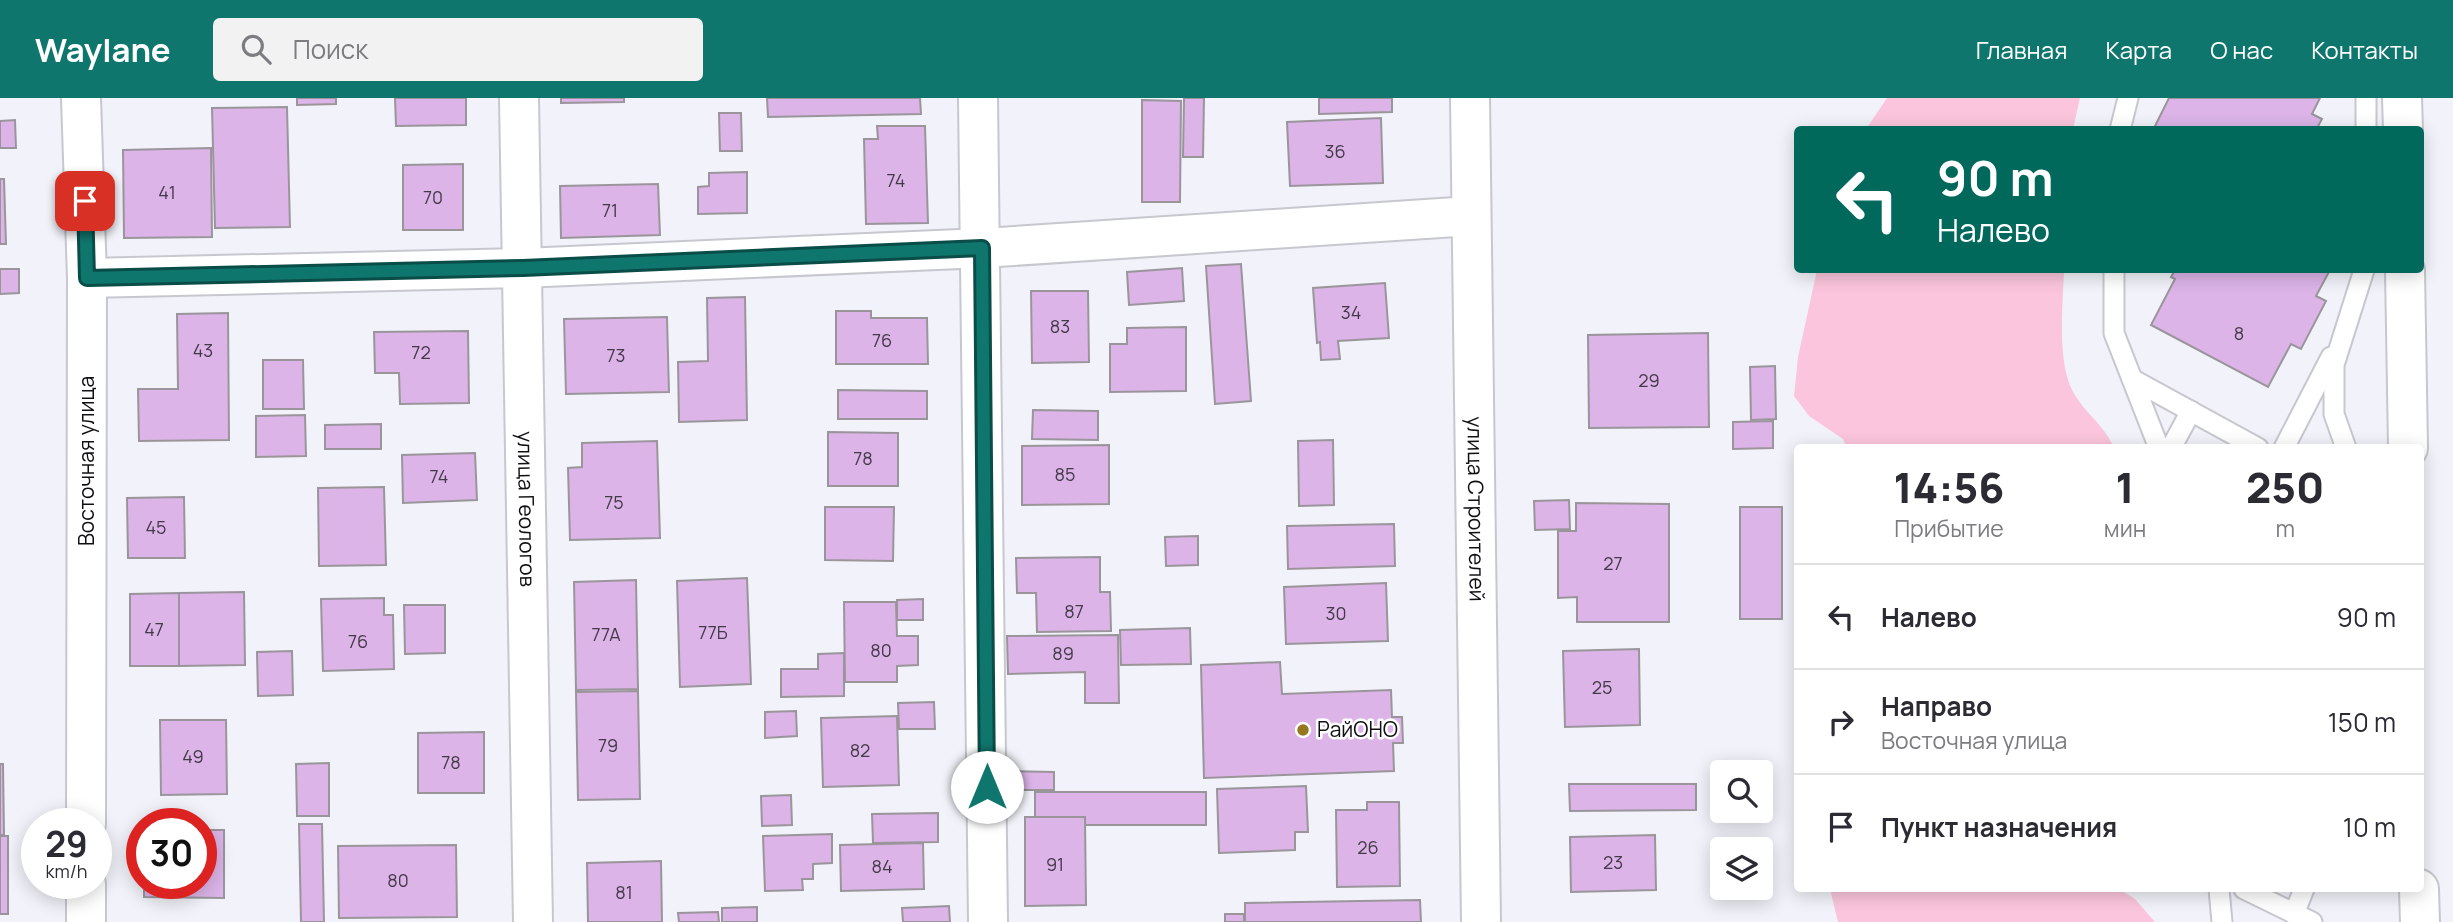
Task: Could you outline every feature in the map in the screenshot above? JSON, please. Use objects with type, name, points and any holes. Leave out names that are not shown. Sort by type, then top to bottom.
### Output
[{"type":"street","name":"Восточная улица","points":[[82,98],[87,278],[86,808]]},
{"type":"street","name":"улица Геологов","points":[[519,98],[533,922]]},
{"type":"street","points":[[978,98],[982,248],[988,922]]},
{"type":"street","name":"улица Строителей","points":[[1470,98],[1482,922]]},
{"type":"street","points":[[2402,98],[2403,126]]},
{"type":"street","points":[[87,278],[523,268],[982,248],[1471,216]]},
{"type":"street","points":[[2405,273],[2408,444]]},
{"type":"street","points":[[2419,892],[2420,922]]},
{"type":"street","points":[[86,899],[86,922]]},
{"type":"lane","points":[[2121,126],[2128,98]]},
{"type":"lane","points":[[2366,98],[2366,126]]},
{"type":"lane","points":[[2114,273],[2114,333],[2157,444]]},
{"type":"lane","points":[[2345,444],[2334,414],[2334,365],[2363,273]]},
{"type":"lane","points":[[2286,444],[2340,340]]},
{"type":"lane","points":[[2132,379],[2251,444]]},
{"type":"lane","points":[[2173,444],[2190,411]]},
{"type":"lane","points":[[2219,892],[2222,922]]},
{"type":"lane","points":[[2250,892],[2312,922]]},
{"type":"lane","points":[[2294,914],[2303,892]]},
{"type":"shaded area","points":[[1887,98],[2080,98],[2074,126],[1868,126]]},
{"type":"shaded area","points":[[1816,273],[2064,273],[2062,334],[2065,368],[2075,395],[2112,444],[1845,444],[1843,439],[1809,416],[1794,396],[1798,357]]},
{"type":"shaded area","points":[[1831,892],[2124,892],[2135,899],[2155,922],[1838,922]]},
{"type":"building","points":[[297,98],[336,98],[336,104],[297,105]]},
{"type":"building","points":[[395,98],[466,98],[466,125],[396,126]]},
{"type":"building","points":[[561,98],[624,98],[624,102],[561,103]]},
{"type":"building","points":[[767,98],[920,98],[921,114],[768,117]]},
{"type":"building","points":[[1184,98],[1204,98],[1203,157],[1183,157]]},
{"type":"building","points":[[1319,98],[1392,98],[1392,112],[1319,114]]},
{"type":"building","points":[[2169,98],[2320,98],[2312,114],[2322,119],[2318,126],[2155,126]]},
{"type":"building","points":[[1142,100],[1181,101],[1180,202],[1142,202]]},
{"type":"building","points":[[287,107],[290,227],[215,228],[212,108]]},
{"type":"building","points":[[719,113],[741,113],[742,151],[720,151]]},
{"type":"building","points":[[1381,118],[1383,183],[1290,186],[1287,122]]},
{"type":"building","points":[[15,120],[16,148],[0,148],[0,121]]},
{"type":"building","points":[[877,126],[925,126],[928,223],[866,224],[864,139],[878,139]]},
{"type":"building","points":[[211,148],[212,237],[124,238],[123,150]]},
{"type":"building","points":[[463,164],[463,230],[403,230],[403,165]]},
{"type":"building","points":[[747,172],[747,213],[698,214],[698,187],[709,186],[709,173]]},
{"type":"building","points":[[0,179],[4,179],[6,244],[0,244]]},
{"type":"building","points":[[658,184],[660,235],[561,238],[560,186]]},
{"type":"building","points":[[1241,264],[1251,401],[1215,404],[1206,266]]},
{"type":"building","points":[[1182,268],[1184,301],[1129,305],[1127,272]]},
{"type":"building","points":[[0,269],[19,269],[19,293],[0,294]]},
{"type":"building","points":[[2173,273],[2328,273],[2316,296],[2326,301],[2301,349],[2291,344],[2268,387],[2151,325],[2175,279],[2171,277]]},
{"type":"building","points":[[1385,283],[1389,338],[1338,341],[1340,359],[1321,360],[1313,288]]},
{"type":"building","points":[[1031,291],[1088,291],[1089,362],[1032,363]]},
{"type":"building","points":[[745,297],[747,420],[679,422],[678,362],[708,361],[707,298]]},
{"type":"building","points":[[836,311],[871,311],[871,318],[927,318],[928,364],[836,364]]},
{"type":"building","points":[[228,313],[229,440],[139,441],[138,389],[178,389],[177,314]]},
{"type":"building","points":[[667,317],[669,392],[566,394],[564,319]]},
{"type":"building","points":[[1186,327],[1186,391],[1110,392],[1110,344],[1127,344],[1127,328]]},
{"type":"building","points":[[468,331],[469,403],[400,404],[399,373],[375,373],[374,332]]},
{"type":"building","points":[[1708,333],[1709,427],[1589,428],[1588,335]]},
{"type":"building","points":[[263,360],[303,360],[304,409],[263,409]]},
{"type":"building","points":[[1775,366],[1776,419],[1751,420],[1750,367]]},
{"type":"building","points":[[838,390],[927,391],[927,419],[838,419]]},
{"type":"building","points":[[1033,410],[1098,411],[1098,440],[1032,439]]},
{"type":"building","points":[[305,415],[306,456],[256,457],[256,416]]},
{"type":"building","points":[[1773,421],[1773,448],[1733,449],[1733,422]]},
{"type":"building","points":[[381,424],[381,449],[325,449],[325,425]]},
{"type":"building","points":[[828,432],[898,433],[898,486],[828,486]]},
{"type":"building","points":[[1333,440],[1334,505],[1299,506],[1298,441]]},
{"type":"building","points":[[657,441],[660,538],[570,540],[568,468],[582,467],[582,443]]},
{"type":"building","points":[[1109,445],[1109,504],[1022,505],[1022,446]]},
{"type":"building","points":[[475,453],[477,500],[403,503],[402,455]]},
{"type":"building","points":[[384,487],[386,565],[319,566],[318,488]]},
{"type":"building","points":[[184,497],[185,558],[128,558],[127,498]]},
{"type":"building","points":[[1569,500],[1570,529],[1535,530],[1534,501]]},
{"type":"building","points":[[1576,503],[1669,504],[1669,622],[1577,622],[1577,597],[1558,598],[1558,531],[1576,531]]},
{"type":"building","points":[[825,507],[894,507],[893,561],[825,560]]},
{"type":"building","points":[[1740,507],[1782,507],[1782,619],[1740,619]]},
{"type":"building","points":[[1394,524],[1395,566],[1288,569],[1287,526]]},
{"type":"building","points":[[1198,536],[1198,565],[1166,566],[1165,537]]},
{"type":"building","points":[[1100,557],[1100,592],[1110,592],[1111,631],[1037,632],[1036,593],[1017,593],[1016,558]]},
{"type":"building","points":[[747,578],[751,684],[680,687],[677,581]]},
{"type":"building","points":[[636,580],[638,689],[576,690],[574,582]]},
{"type":"building","points":[[1386,583],[1388,641],[1286,644],[1284,587]]},
{"type":"building","points":[[244,592],[245,665],[179,666],[179,593]]},
{"type":"building","points":[[179,593],[179,666],[130,666],[130,594]]},
{"type":"building","points":[[384,598],[384,615],[393,615],[394,669],[323,671],[321,599]]},
{"type":"building","points":[[923,599],[923,620],[897,620],[897,600]]},
{"type":"building","points":[[844,602],[896,602],[897,636],[918,636],[918,665],[897,666],[897,682],[845,682]]},
{"type":"building","points":[[404,605],[445,605],[445,653],[405,654]]},
{"type":"building","points":[[1190,628],[1191,664],[1121,665],[1120,630]]},
{"type":"building","points":[[1118,635],[1119,703],[1085,703],[1085,672],[1008,674],[1007,636]]},
{"type":"building","points":[[1639,649],[1640,725],[1565,727],[1563,651]]},
{"type":"building","points":[[292,651],[293,695],[258,696],[257,652]]},
{"type":"building","points":[[844,653],[844,696],[781,697],[781,669],[818,669],[818,654]]},
{"type":"building","name":"РайОНО","points":[[1280,662],[1282,694],[1391,690],[1392,717],[1402,717],[1403,743],[1393,743],[1394,771],[1204,778],[1201,665]]},
{"type":"building","points":[[638,691],[640,799],[578,800],[576,692]]},
{"type":"building","points":[[934,702],[935,729],[899,729],[898,703]]},
{"type":"building","points":[[796,711],[797,736],[765,738],[765,712]]},
{"type":"building","points":[[897,716],[899,785],[823,787],[821,718]]},
{"type":"building","points":[[160,720],[226,720],[227,794],[161,795]]},
{"type":"building","points":[[484,732],[484,793],[418,793],[418,733]]},
{"type":"building","points":[[329,763],[329,816],[297,816],[296,764]]},
{"type":"building","points":[[0,764],[3,764],[4,835],[0,835]]},
{"type":"building","points":[[1005,771],[1054,772],[1054,790],[1005,790]]},
{"type":"building","points":[[1569,784],[1696,784],[1696,810],[1570,811]]},
{"type":"building","points":[[1306,786],[1308,832],[1295,832],[1295,850],[1219,853],[1217,789]]},
{"type":"building","points":[[1035,792],[1206,792],[1206,825],[1085,825],[1085,817],[1035,817]]},
{"type":"building","points":[[791,795],[792,825],[762,826],[761,796]]},
{"type":"building","points":[[1367,802],[1399,802],[1400,886],[1337,887],[1336,810],[1367,810]]},
{"type":"building","points":[[938,813],[938,842],[873,843],[872,814]]},
{"type":"building","points":[[1025,817],[1085,817],[1086,905],[1025,906]]},
{"type":"building","points":[[299,824],[322,824],[324,922],[301,922]]},
{"type":"building","points":[[217,830],[224,830],[224,898],[217,898]]},
{"type":"building","points":[[832,834],[832,863],[813,864],[813,879],[802,879],[803,890],[765,891],[763,836]]},
{"type":"building","points":[[1655,835],[1656,890],[1571,892],[1570,837]]},
{"type":"building","points":[[0,836],[8,836],[8,914],[0,914]]},
{"type":"building","points":[[923,843],[924,889],[841,891],[840,845]]},
{"type":"building","points":[[456,845],[457,917],[339,918],[338,846]]},
{"type":"building","points":[[661,861],[662,922],[588,922],[587,863]]},
{"type":"building","points":[[1420,900],[1421,922],[1245,922],[1245,903]]},
{"type":"building","points":[[949,906],[950,922],[903,922],[902,908]]},
{"type":"building","points":[[757,907],[757,922],[722,922],[722,908]]},
{"type":"building","points":[[718,912],[719,922],[679,922],[678,913]]},
{"type":"building","points":[[1225,914],[1244,914],[1244,922],[1225,922]]},
{"type":"place","name":"РайОНО","points":[[1303,730]]},
{"type":"route","points":[[85,201],[87,278],[523,268],[982,248],[987,787]]}]
